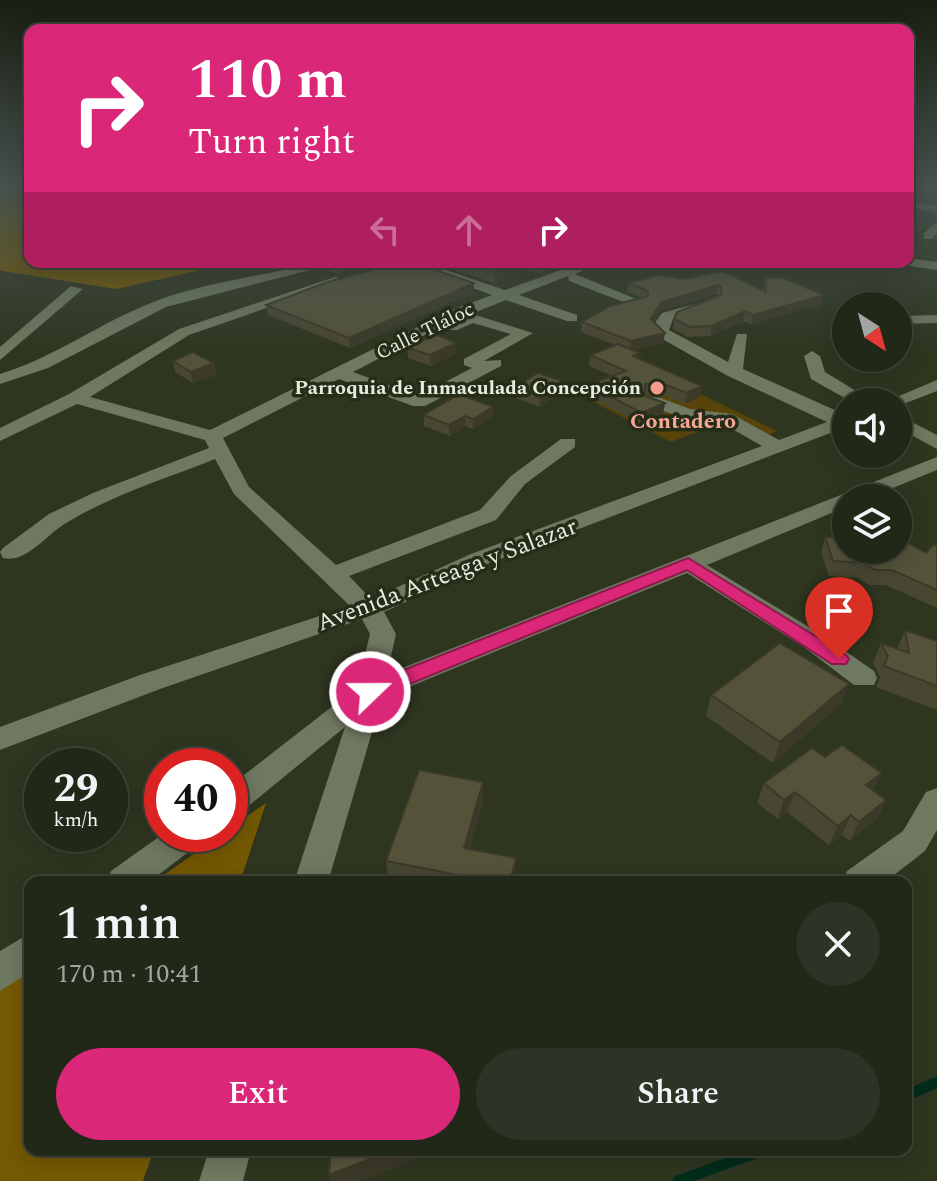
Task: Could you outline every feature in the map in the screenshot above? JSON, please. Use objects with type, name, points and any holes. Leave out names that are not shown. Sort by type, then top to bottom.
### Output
[{"type":"street","points":[[914,263],[937,266]]},
{"type":"street","points":[[0,379],[34,368],[134,315],[179,297],[307,268]]},
{"type":"street","name":"Calle Tláloc","points":[[422,268],[505,293]]},
{"type":"street","points":[[505,293],[578,268]]},
{"type":"street","points":[[522,299],[600,268]]},
{"type":"street","points":[[0,435],[75,398],[184,332],[295,293],[356,276]]},
{"type":"street","points":[[574,278],[639,303]]},
{"type":"street","points":[[0,355],[76,289]]},
{"type":"street","points":[[505,293],[572,318]]},
{"type":"street","name":"Calle Tláloc","points":[[11,553],[57,519],[215,443],[505,293]]},
{"type":"street","points":[[712,300],[667,316],[660,327],[662,333],[734,372],[832,416]]},
{"type":"street","points":[[465,316],[525,333],[472,354],[419,402],[354,370],[430,336],[465,316]]},
{"type":"street","points":[[912,320],[937,319]]},
{"type":"street","points":[[430,336],[472,354],[509,356]]},
{"type":"street","points":[[734,372],[742,337]]},
{"type":"street","points":[[812,356],[817,375],[840,388]]},
{"type":"street","points":[[354,370],[394,378]]},
{"type":"street","points":[[912,395],[937,385]]},
{"type":"street","points":[[75,398],[215,443],[241,490],[333,574],[379,622],[383,634],[370,692],[313,876]]},
{"type":"street","points":[[652,401],[687,414],[726,418],[778,447]]},
{"type":"street","name":"Avenida Arteaga y Salazar","points":[[0,739],[150,682],[407,595],[479,559],[832,426]]},
{"type":"street","points":[[912,428],[937,443]]},
{"type":"street","points":[[333,574],[488,515],[518,480],[568,443]]},
{"type":"street","points":[[885,484],[937,463]]},
{"type":"street","points":[[248,789],[370,692],[832,505]]},
{"type":"street","points":[[688,563],[813,641],[864,678]]},
{"type":"street","points":[[867,876],[914,841],[937,801]]},
{"type":"street","points":[[131,876],[164,852]]},
{"type":"street","points":[[0,973],[24,955]]},
{"type":"street","points":[[221,1181],[228,1156]]},
{"type":"shaded area","points":[[0,243],[24,243],[24,268],[210,268],[116,289],[0,270]]},
{"type":"shaded area","points":[[633,372],[659,374],[777,431],[754,441],[721,423],[671,442],[582,396]]},
{"type":"shaded area","points":[[266,803],[242,876],[162,876],[196,852],[248,852],[248,816]]},
{"type":"shaded area","points":[[24,972],[24,1156],[152,1156],[143,1181],[0,1181],[0,989]]},
{"type":"building","points":[[379,268],[430,268],[474,283],[349,338],[266,305],[328,282]]},
{"type":"building","points":[[481,268],[503,268],[494,272]]},
{"type":"building","points":[[723,271],[766,292],[765,277],[784,278],[824,295],[753,315],[745,311],[712,326],[690,327],[674,319],[677,312],[721,295],[722,288],[718,285],[661,302],[651,319],[665,333],[631,341],[582,322],[610,306],[648,296],[648,291],[628,283],[659,275],[683,279]]},
{"type":"building","points":[[435,334],[456,343],[430,355],[408,348]]},
{"type":"building","points":[[618,344],[640,353],[633,356],[702,386],[687,393],[661,383],[645,384],[645,396],[665,403],[642,413],[588,385],[626,371],[590,355]]},
{"type":"building","points":[[193,352],[214,363],[191,372],[173,361]]},
{"type":"building","points":[[538,373],[562,381],[540,395],[516,387]]},
{"type":"building","points":[[459,394],[493,407],[473,419],[465,416],[449,425],[424,415]]},
{"type":"building","points":[[825,537],[832,537],[832,558]]},
{"type":"building","points":[[912,545],[926,553],[933,545],[937,546],[937,590],[892,570],[875,570],[865,564],[912,564]]},
{"type":"building","points":[[905,630],[937,641],[937,686],[884,666],[888,656],[881,643],[909,653]]},
{"type":"building","points":[[780,643],[849,684],[780,742],[711,695]]},
{"type":"building","points":[[842,745],[882,773],[866,785],[886,800],[859,822],[851,815],[838,826],[795,792],[784,800],[764,783],[812,748],[825,757]]},
{"type":"building","points":[[419,770],[483,782],[464,848],[516,858],[512,876],[463,876],[386,861]]},
{"type":"building","points":[[331,1156],[378,1156],[329,1175]]},
{"type":"waterway","points":[[912,1093],[937,1082]]},
{"type":"waterway","points":[[678,1181],[747,1156]]},
{"type":"place","name":"Parroquia de Inmaculada Concepción","points":[[657,388]]},
{"type":"district","name":"Contadero","points":[[683,421]]},
{"type":"route","points":[[370,692],[688,563],[839,659]]}]
